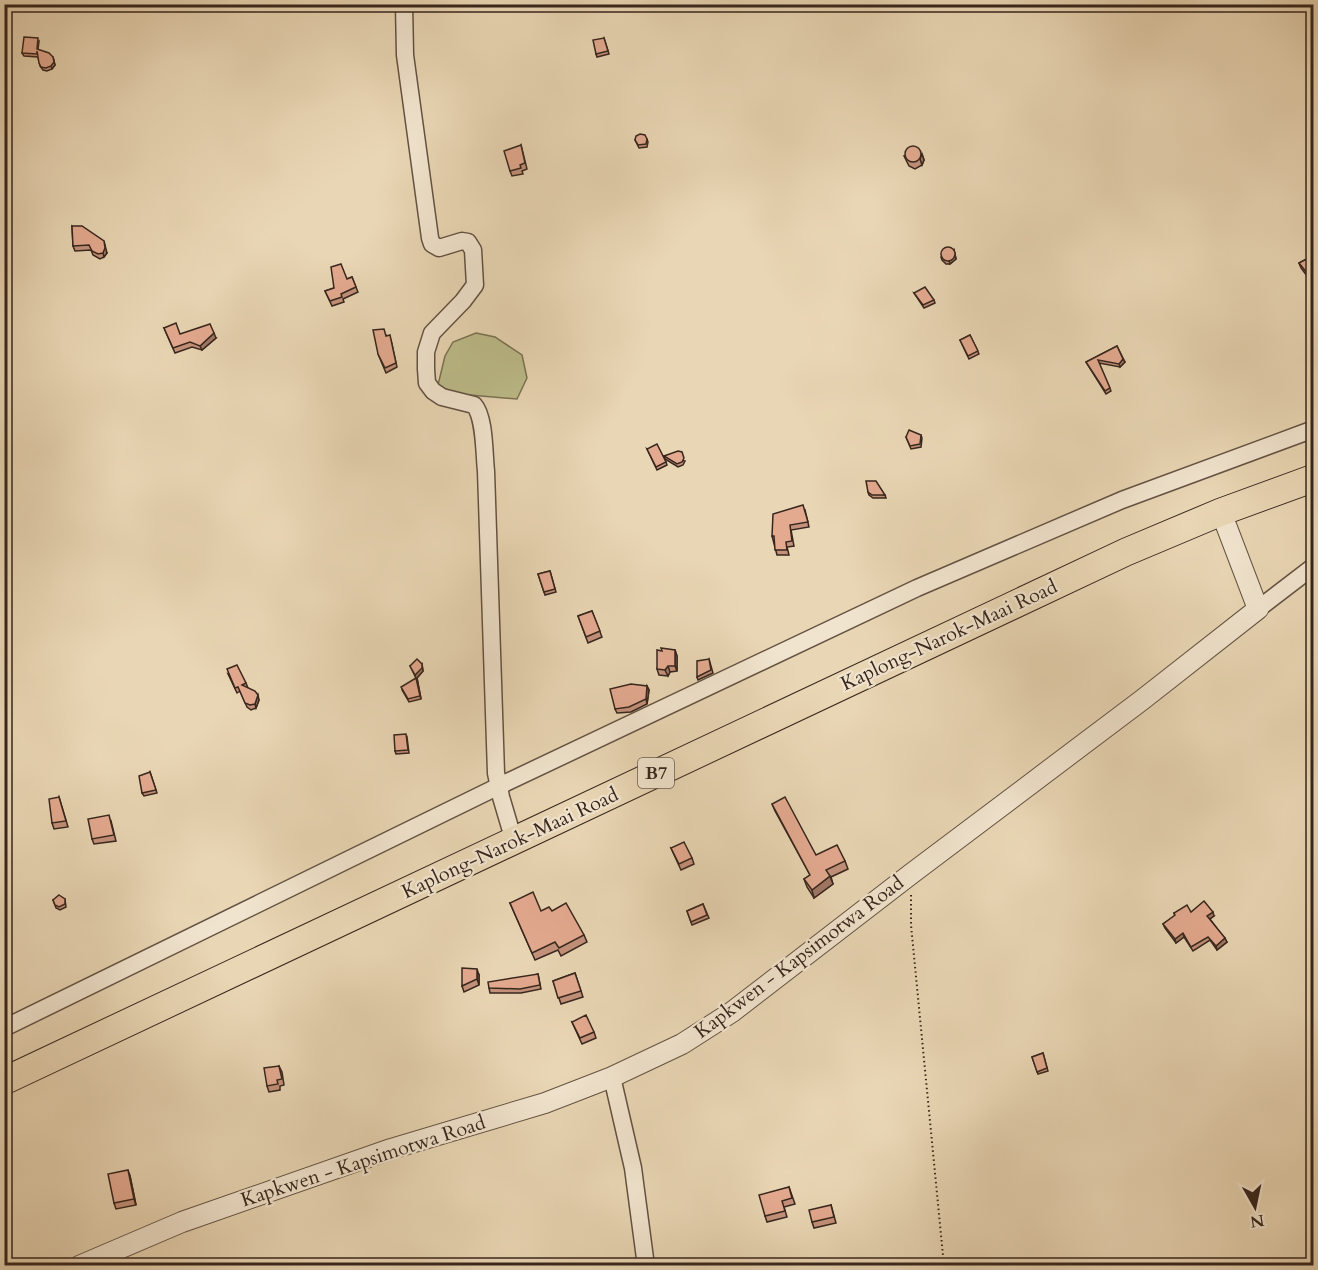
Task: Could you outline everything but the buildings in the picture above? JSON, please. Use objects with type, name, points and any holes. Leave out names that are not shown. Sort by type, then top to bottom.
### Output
[{"type":"highway","name":"Kaplong-Narok-Maai Road","points":[[4,1081],[1050,588],[1221,512],[1314,478]]},
{"type":"street","points":[[404,4],[405,55],[430,238],[432,244],[439,248],[462,241],[468,242],[473,250],[475,285],[432,333],[426,352],[426,369],[427,383],[433,391],[442,397],[474,405],[478,409],[481,421],[486,471],[496,773],[514,841]]},
{"type":"street","points":[[4,1028],[498,786],[917,588],[1122,500],[1314,429]]},
{"type":"street","points":[[1221,512],[1258,609],[1314,566]]},
{"type":"street","name":"Kapkwen - Kapsimotwa Road","points":[[79,1266],[182,1222],[391,1149],[545,1102],[612,1077],[682,1044],[732,1012],[1258,609]]},
{"type":"street","points":[[612,1077],[633,1168],[646,1266]]},
{"type":"path","points":[[911,874],[911,925],[945,1266]]},
{"type":"green space","points":[[476,333],[495,337],[522,355],[527,378],[517,399],[470,395],[457,400],[436,393],[445,356],[453,342]]}]
